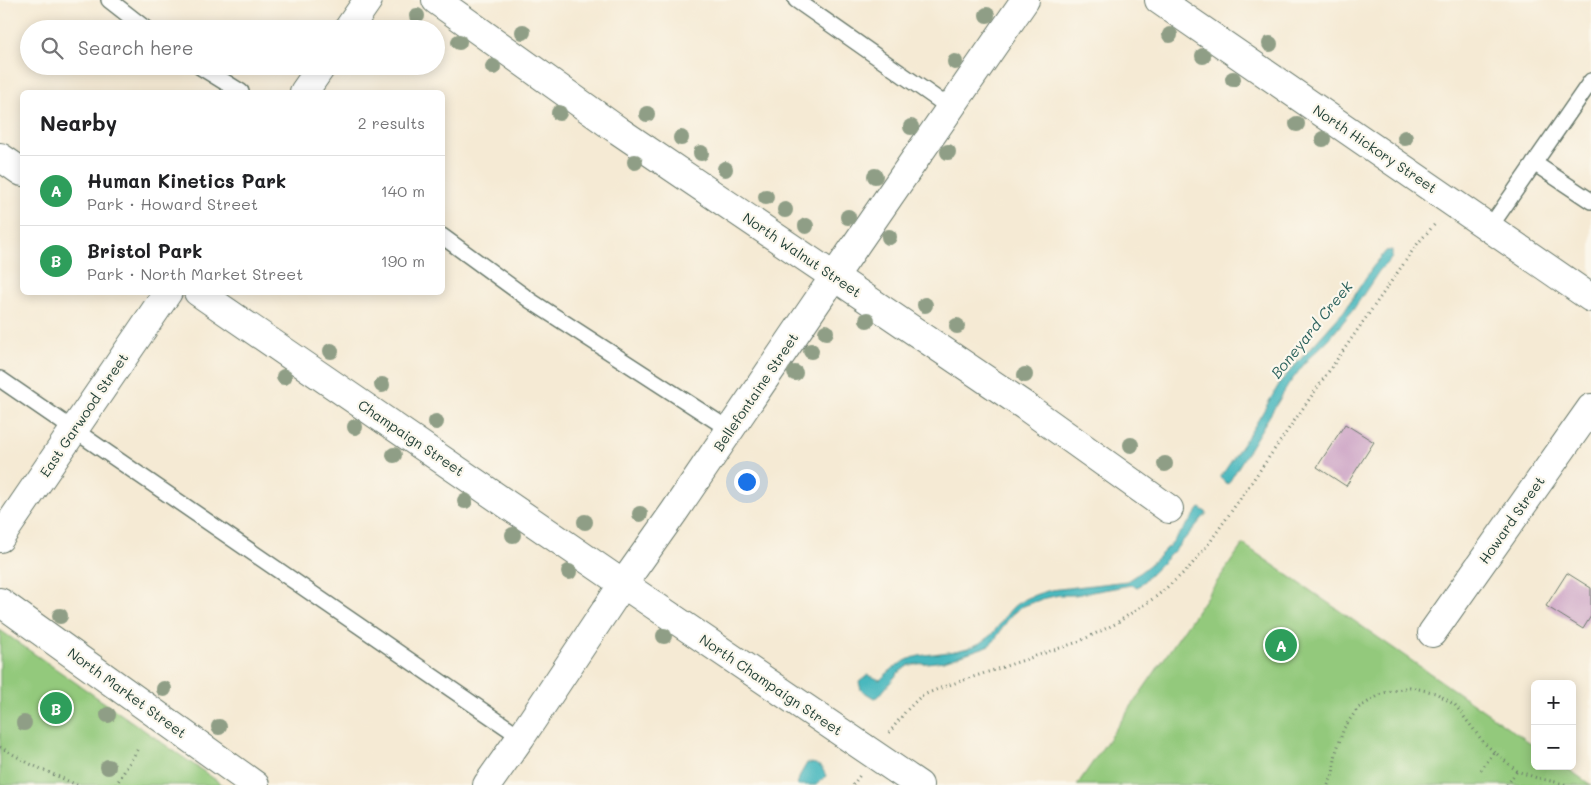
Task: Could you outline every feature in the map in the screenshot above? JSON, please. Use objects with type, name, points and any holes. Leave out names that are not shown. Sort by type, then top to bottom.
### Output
[{"type":"street","points":[[354,20],[368,0]]},
{"type":"street","name":"North Walnut Street","points":[[436,0],[619,131],[1025,406],[1169,509]]},
{"type":"street","name":"Bellefontaine Street","points":[[487,785],[521,738],[623,584],[1024,0]]},
{"type":"street","name":"North Hickory Street","points":[[1159,0],[1591,298]]},
{"type":"street","points":[[305,90],[316,75]]},
{"type":"street","points":[[0,157],[20,171]]},
{"type":"street","name":"East Garwood Street","points":[[0,538],[166,295]]},
{"type":"street","name":"Champaign Street","points":[[202,295],[623,584]]},
{"type":"street","name":"Howard Street","points":[[1432,632],[1591,408]]},
{"type":"street","name":"North Champaign Street","points":[[623,584],[919,785]]},
{"type":"street","name":"North Market Street","points":[[0,602],[255,785]]},
{"type":"lane","points":[[109,0],[135,20]]},
{"type":"lane","points":[[796,0],[950,108]]},
{"type":"lane","points":[[214,75],[238,90]]},
{"type":"lane","points":[[1490,227],[1591,81]]},
{"type":"lane","points":[[1534,162],[1591,202]]},
{"type":"lane","points":[[445,238],[531,301],[730,430]]},
{"type":"lane","points":[[0,379],[521,738]]},
{"type":"path","points":[[885,739],[905,712],[921,696],[1078,642],[1115,624],[1157,596],[1188,569],[1210,542],[1418,243],[1433,225],[1438,222]]},
{"type":"path","points":[[1328,785],[1333,774],[1336,752],[1344,728],[1358,708],[1383,693],[1410,687],[1436,693],[1455,705],[1484,743],[1517,771],[1537,778],[1569,785]]},
{"type":"path","points":[[0,747],[30,764],[77,785]]},
{"type":"path","points":[[116,785],[139,747]]},
{"type":"path","points":[[1481,770],[1494,752]]},
{"type":"path","points":[[1507,785],[1517,771]]},
{"type":"green space","points":[[1243,544],[1531,743],[1531,770],[1570,770],[1591,785],[1077,785]]},
{"type":"green space","points":[[0,630],[223,785],[0,785]]},
{"type":"water","points":[[1392,250],[1392,258],[1379,271],[1353,310],[1329,339],[1308,359],[1289,384],[1228,484],[1220,478],[1254,427],[1281,381],[1344,311],[1372,268],[1386,251]]},
{"type":"water","points":[[1200,508],[1207,513],[1175,550],[1138,587],[1131,585],[1042,599],[1021,607],[1011,615],[994,641],[988,646],[944,661],[909,665],[898,673],[879,696],[874,698],[861,690],[859,682],[868,675],[880,680],[898,665],[913,657],[959,650],[982,642],[991,635],[1013,607],[1021,601],[1051,590],[1127,581],[1148,566],[1167,548]]},
{"type":"water","points":[[807,763],[819,766],[826,776],[816,785],[797,785],[800,775]]},
{"type":"building","points":[[1345,424],[1374,442],[1346,486],[1317,467]]},
{"type":"building","points":[[1567,573],[1591,588],[1591,616],[1583,629],[1546,606]]},
{"type":"place","name":"Human Kinetics Park","points":[[1281,645]]},
{"type":"place","name":"Bristol Park","points":[[56,708]]},
{"type":"water label","name":"Boneyard Creek","points":[[1312,330]]}]
